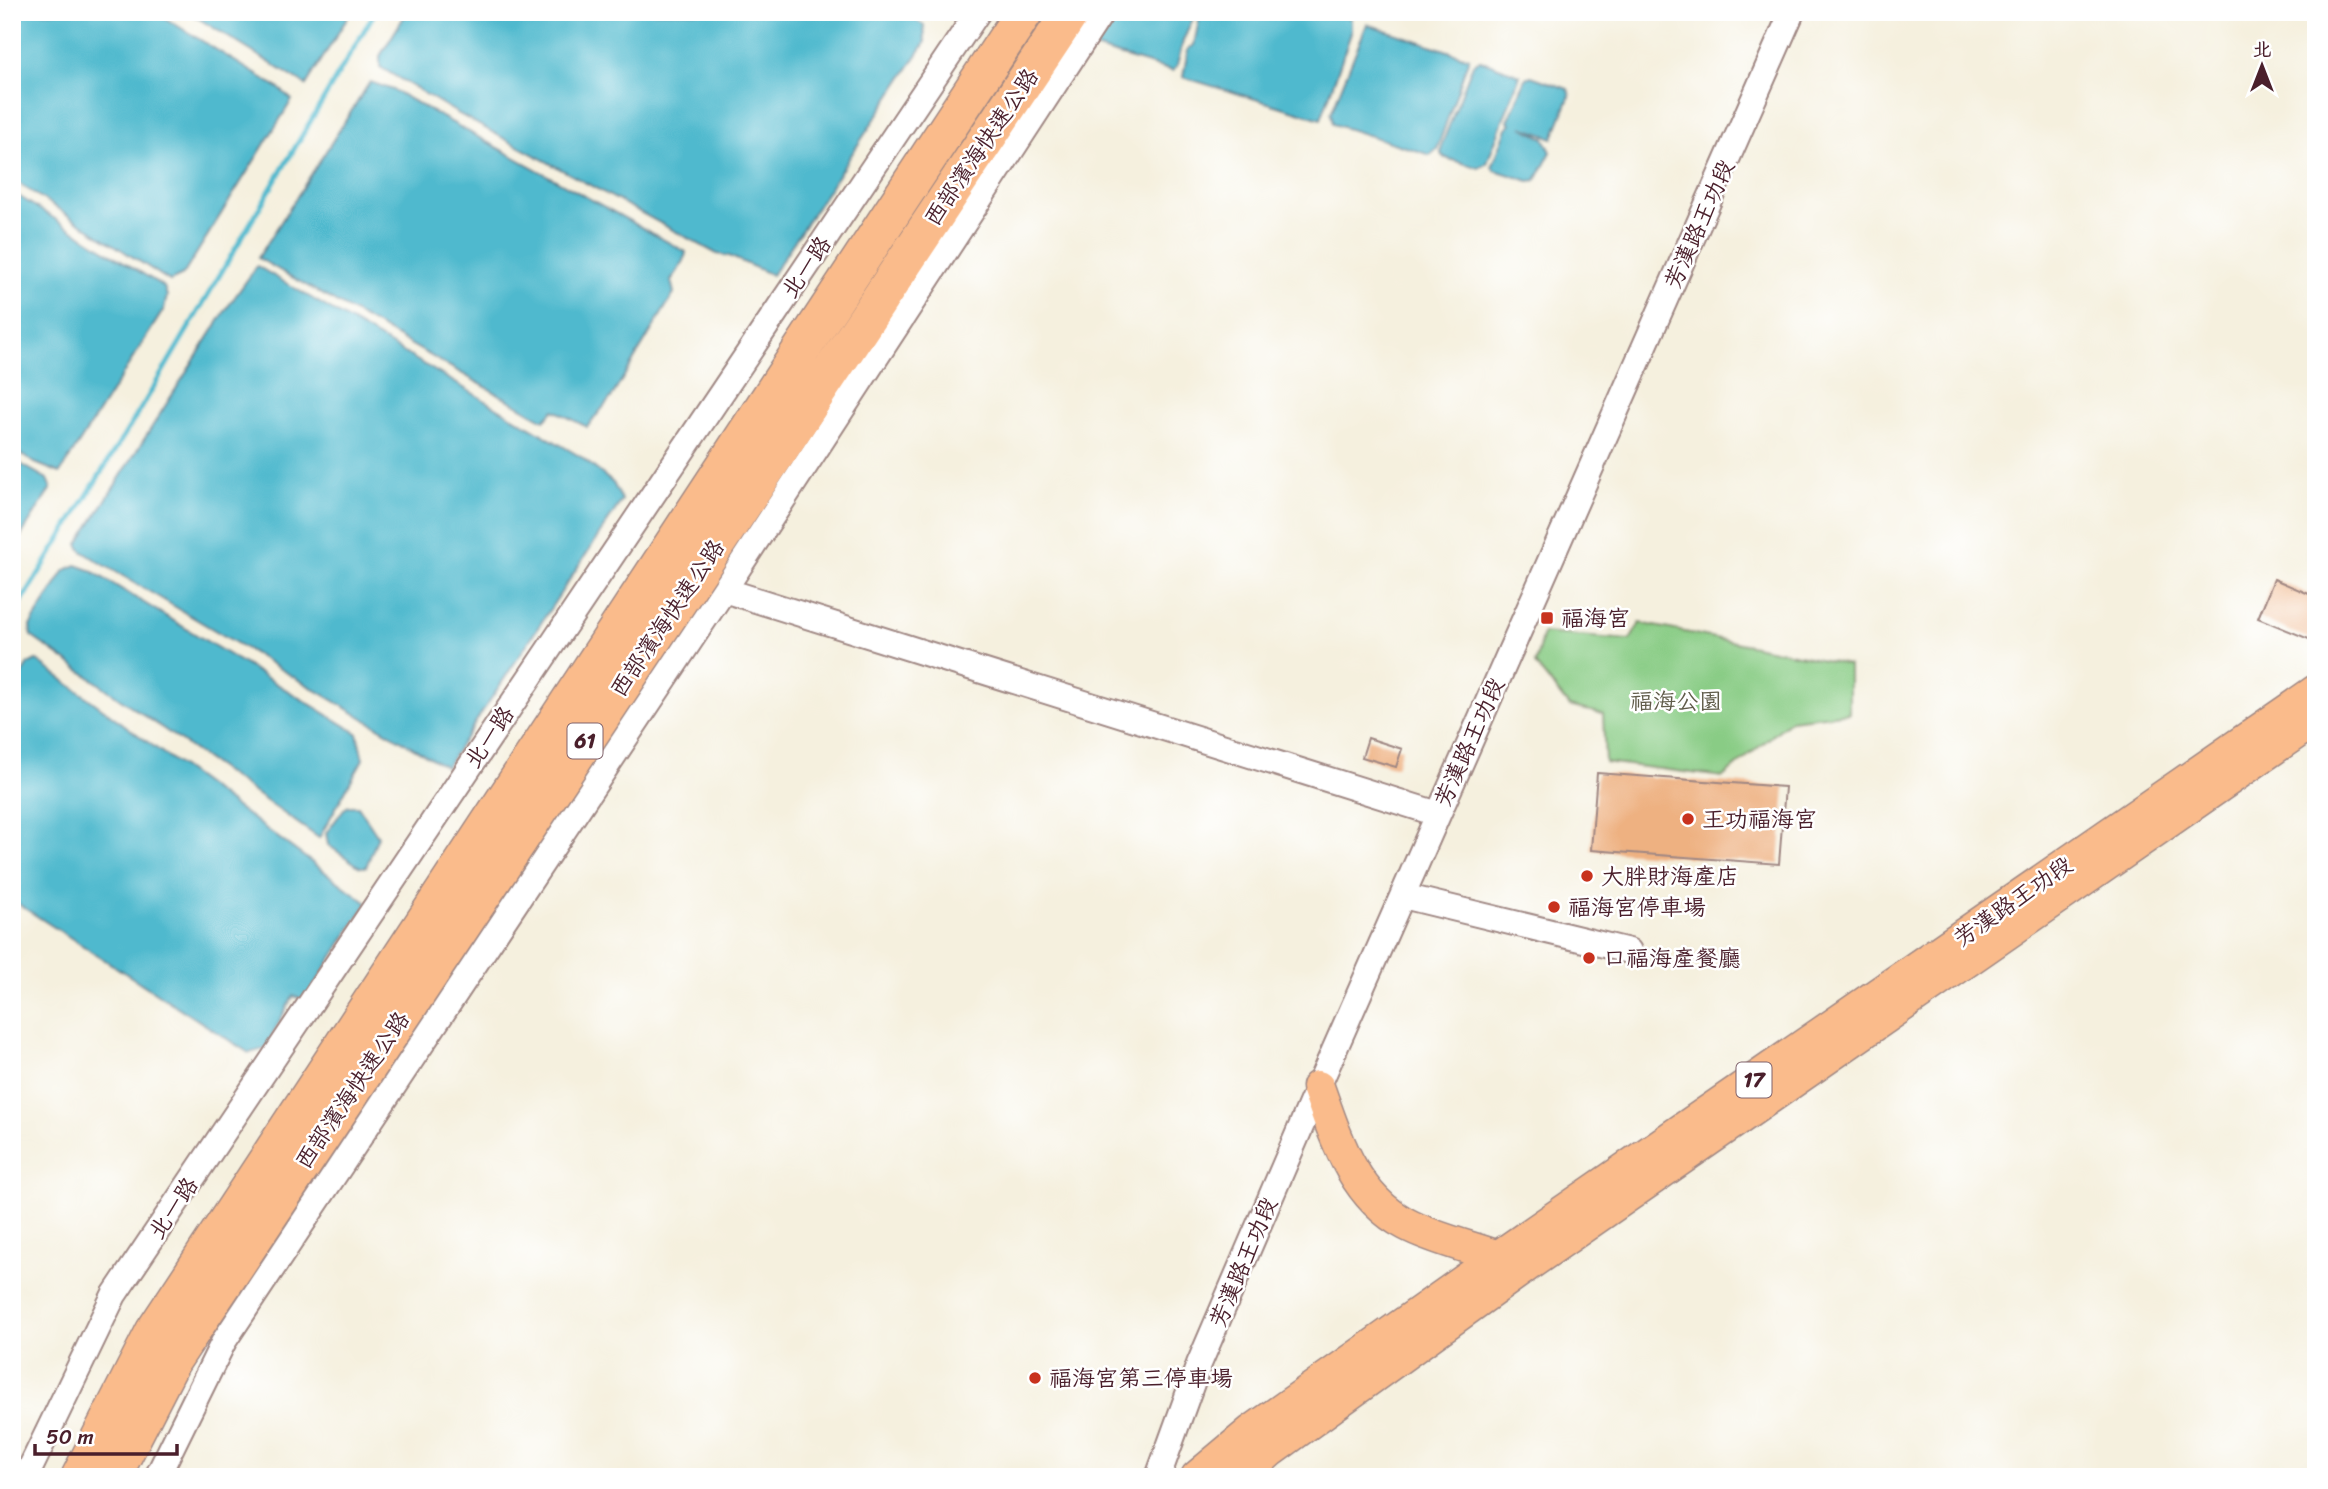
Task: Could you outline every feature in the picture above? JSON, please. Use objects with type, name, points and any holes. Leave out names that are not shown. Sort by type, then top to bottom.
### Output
[{"type":"highway","name":"西部濱海快速公路","points":[[80,1477],[154,1332],[1024,12]]},
{"type":"highway","name":"西部濱海快速公路","points":[[112,1477],[171,1362],[1071,12]]},
{"type":"main road","name":"芳漢路王功段","points":[[1197,1477],[1252,1432],[1498,1257],[2316,691]]},
{"type":"main road","name":"芳漢路王功段","points":[[1241,1477],[1270,1451],[1528,1264],[2316,719]]},
{"type":"main road","points":[[1318,1087],[1338,1143],[1356,1177],[1376,1201],[1405,1224],[1498,1257],[1528,1264]]},
{"type":"street","name":"北一路","points":[[26,1477],[114,1295],[978,12]]},
{"type":"street","points":[[157,1477],[224,1340],[724,590],[1102,12]]},
{"type":"street","name":"芳漢路王功段","points":[[1158,1477],[1199,1364],[1318,1087],[1792,12]]},
{"type":"street","points":[[724,590],[1438,814]]},
{"type":"street","points":[[1402,896],[1629,951]]},
{"type":"green space","name":"福海公園","points":[[1640,623],[1849,665],[1849,713],[1791,720],[1723,777],[1605,762],[1603,714],[1569,706],[1535,664],[1543,633],[1630,640]]},
{"type":"water","points":[[12,12],[155,12],[280,89],[292,100],[183,275],[170,281],[12,179]]},
{"type":"water","points":[[188,12],[351,12],[306,85]]},
{"type":"water","points":[[407,12],[902,12],[924,25],[925,43],[772,275],[729,256],[717,254],[457,113],[380,67],[380,56]]},
{"type":"water","points":[[1105,12],[1196,12],[1173,71],[1091,47]]},
{"type":"water","points":[[1203,12],[1331,12],[1351,19],[1351,33],[1321,119],[1183,77],[1188,49],[1194,45],[1200,15]]},
{"type":"water","points":[[1367,24],[1469,58],[1437,149],[1430,155],[1333,124],[1331,113]]},
{"type":"water","points":[[1480,60],[1520,75],[1487,163],[1479,168],[1441,154],[1442,144],[1473,64]]},
{"type":"water","points":[[1531,76],[1568,89],[1570,95],[1553,138],[1522,127],[1544,138],[1551,152],[1536,180],[1529,181],[1492,167],[1526,78]]},
{"type":"water","points":[[370,82],[393,90],[686,252],[684,261],[671,281],[674,293],[611,398],[587,427],[554,410],[544,420],[258,258]]},
{"type":"water","points":[[12,192],[164,287],[167,296],[164,309],[60,473],[35,463],[12,449]]},
{"type":"water","points":[[257,266],[581,457],[613,483],[622,500],[446,767],[101,563],[82,551],[78,544],[227,308]]},
{"type":"water","points":[[12,459],[47,479],[51,488],[12,550]]},
{"type":"water","points":[[76,565],[90,570],[357,733],[363,759],[319,838],[31,636],[30,626],[65,570]]},
{"type":"water","points":[[36,660],[367,903],[305,1000],[293,996],[265,1049],[249,1053],[12,900],[12,689],[28,664]]},
{"type":"water","points":[[349,806],[358,806],[378,836],[366,867],[360,867],[328,845],[326,833]]},
{"type":"building","points":[[2274,579],[2316,597],[2316,642],[2258,618]]},
{"type":"building","points":[[1368,738],[1402,749],[1396,767],[1362,757]]},
{"type":"building","name":"王功福海宮","points":[[1597,773],[1785,787],[1779,864],[1591,850]]},
{"type":"waterway","points":[[12,617],[146,400],[375,12]]},
{"type":"place","name":"福海宮","points":[[1547,618]]},
{"type":"place","name":"王功福海宮","points":[[1688,819]]},
{"type":"place","name":"大胖財海產店","points":[[1587,876]]},
{"type":"place","name":"福海宮停車場","points":[[1554,907]]},
{"type":"place","name":"口福海產餐廳","points":[[1589,958]]},
{"type":"place","name":"福海宮第三停車場","points":[[1035,1378]]}]
